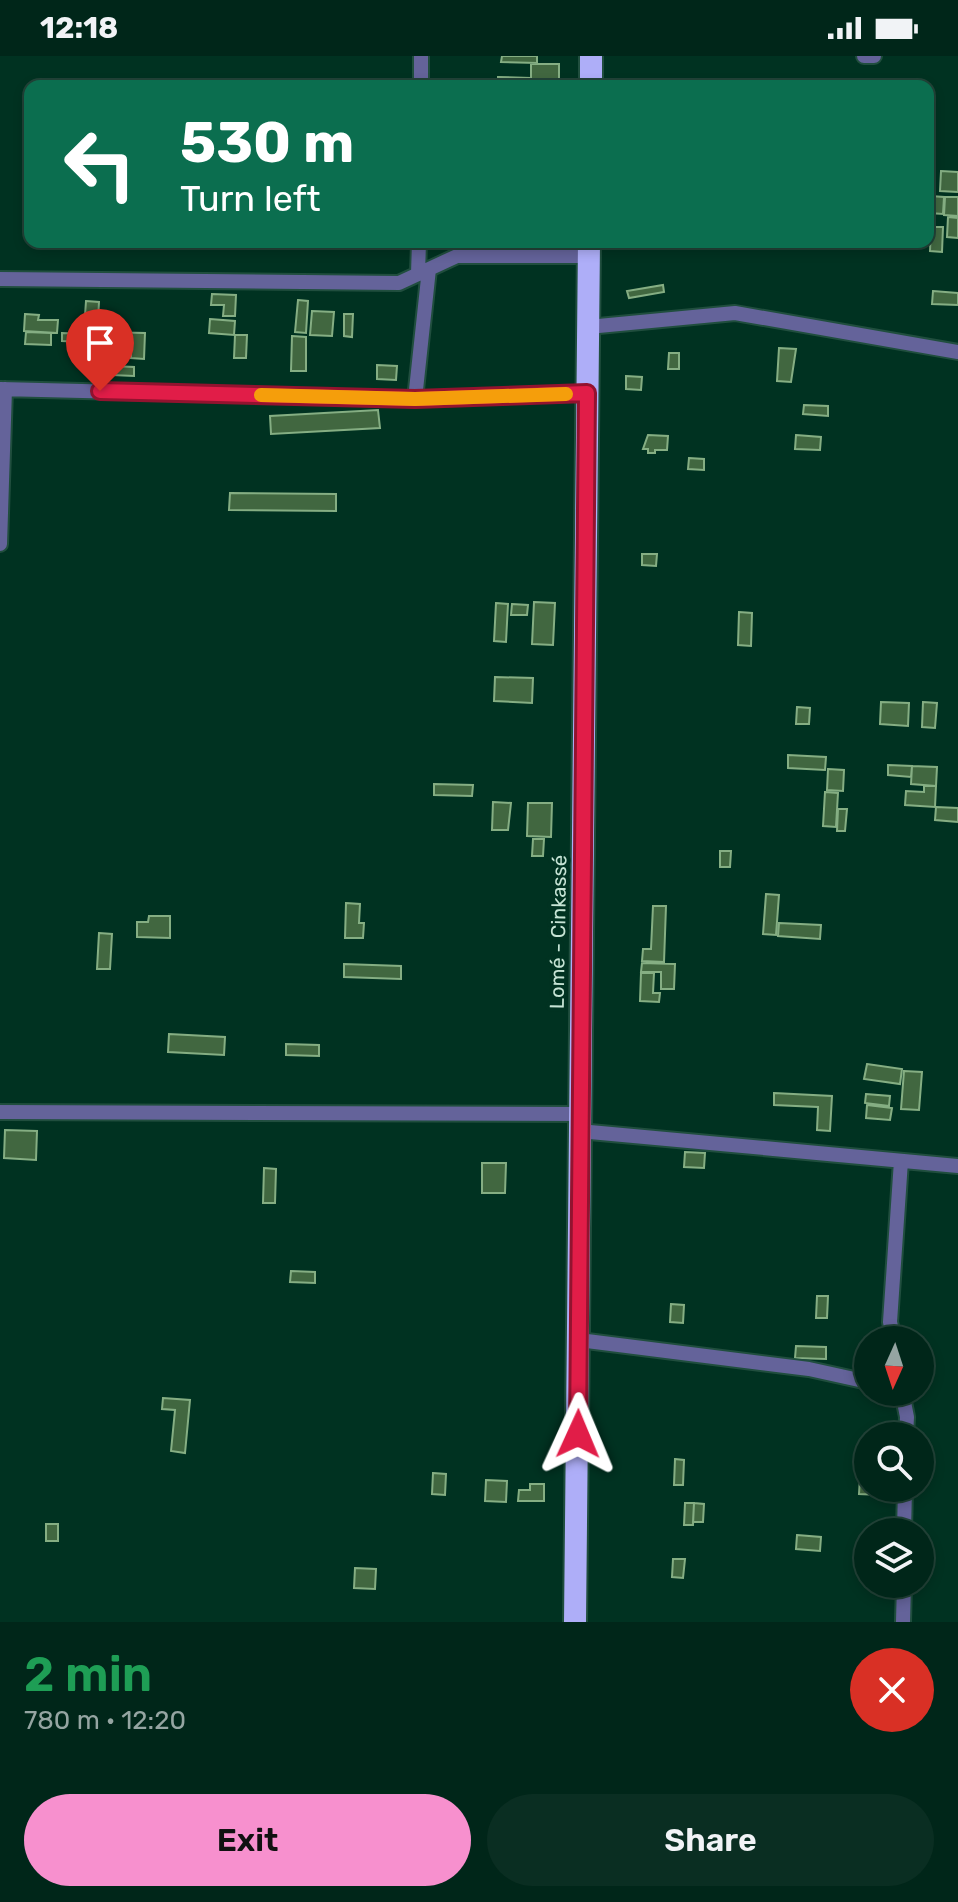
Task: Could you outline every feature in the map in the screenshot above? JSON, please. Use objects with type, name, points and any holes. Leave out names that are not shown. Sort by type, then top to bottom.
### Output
[{"type":"highway","points":[[591,56],[591,80]]},
{"type":"highway","name":"Lomé - Cinkassé","points":[[575,1622],[589,249]]},
{"type":"street","points":[[421,56],[421,80]]},
{"type":"street","points":[[864,56],[874,56]]},
{"type":"street","points":[[415,399],[424,272],[420,248]]},
{"type":"street","points":[[0,279],[399,283],[457,256],[589,249]]},
{"type":"street","points":[[588,327],[735,313],[958,352]]},
{"type":"street","points":[[0,544],[2,389],[415,399],[587,393]]},
{"type":"street","points":[[0,1112],[580,1123],[958,1166]]},
{"type":"street","points":[[891,1326],[901,1161]]},
{"type":"street","points":[[579,1340],[809,1369],[854,1379]]},
{"type":"street","points":[[903,1622],[904,1598]]},
{"type":"building","points":[[502,56],[537,56],[537,63],[501,62]]},
{"type":"building","points":[[531,64],[559,64],[559,80],[531,80]]},
{"type":"building","points":[[498,77],[530,78],[530,80],[498,80]]},
{"type":"building","points":[[941,171],[958,172],[958,192],[940,191]]},
{"type":"building","points":[[934,196],[944,197],[943,214],[934,213]]},
{"type":"building","points":[[945,197],[958,197],[958,216],[944,215]]},
{"type":"building","points":[[948,217],[958,218],[958,238],[947,237]]},
{"type":"building","points":[[934,227],[943,227],[942,252],[930,251],[934,248]]},
{"type":"building","points":[[663,285],[664,292],[629,298],[627,291]]},
{"type":"building","points":[[933,291],[958,293],[958,305],[932,304]]},
{"type":"building","points":[[212,294],[236,295],[235,316],[223,316],[224,305],[211,305]]},
{"type":"building","points":[[298,300],[308,301],[306,333],[295,332]]},
{"type":"building","points":[[86,301],[99,302],[98,320],[110,321],[109,331],[84,330]]},
{"type":"building","points":[[312,311],[334,312],[332,336],[310,335]]},
{"type":"building","points":[[25,314],[39,315],[38,320],[58,320],[57,333],[24,331]]},
{"type":"building","points":[[344,314],[353,314],[352,337],[344,336]]},
{"type":"building","points":[[210,319],[235,321],[234,335],[209,333]]},
{"type":"building","points":[[26,332],[51,333],[51,345],[25,344]]},
{"type":"building","points":[[86,332],[101,333],[101,345],[96,345],[95,362],[84,362]]},
{"type":"building","points":[[102,332],[145,333],[144,359],[131,358],[131,352],[102,351]]},
{"type":"building","points":[[62,333],[84,334],[84,342],[62,341]]},
{"type":"building","points":[[235,335],[247,335],[246,358],[234,358]]},
{"type":"building","points":[[292,336],[306,337],[306,371],[291,371]]},
{"type":"building","points":[[779,348],[796,349],[791,382],[777,381]]},
{"type":"building","points":[[669,353],[679,353],[679,369],[668,369]]},
{"type":"building","points":[[90,365],[134,367],[134,376],[89,374]]},
{"type":"building","points":[[377,365],[397,366],[396,380],[377,379]]},
{"type":"building","points":[[626,376],[642,377],[641,390],[626,389]]},
{"type":"building","points":[[804,405],[828,406],[828,416],[803,414]]},
{"type":"building","points":[[378,410],[380,428],[271,434],[270,416]]},
{"type":"building","points":[[648,435],[668,436],[667,450],[648,453],[648,449],[643,449]]},
{"type":"building","points":[[796,435],[821,437],[820,450],[795,449]]},
{"type":"building","points":[[689,458],[704,459],[704,470],[688,469]]},
{"type":"building","points":[[230,493],[336,494],[336,511],[229,510]]},
{"type":"building","points":[[642,554],[657,554],[656,566],[642,565]]},
{"type":"building","points":[[534,602],[555,603],[553,645],[532,644]]},
{"type":"building","points":[[496,603],[508,604],[506,642],[494,641]]},
{"type":"building","points":[[512,604],[528,605],[527,615],[511,615]]},
{"type":"building","points":[[739,612],[752,613],[751,646],[738,645]]},
{"type":"building","points":[[495,677],[533,678],[532,703],[494,701]]},
{"type":"building","points":[[881,702],[909,703],[908,726],[880,724]]},
{"type":"building","points":[[923,702],[937,703],[935,728],[922,727]]},
{"type":"building","points":[[797,707],[810,708],[809,724],[796,724]]},
{"type":"building","points":[[788,755],[826,757],[825,770],[788,768]]},
{"type":"building","points":[[888,765],[912,766],[911,777],[888,775]]},
{"type":"building","points":[[912,766],[937,767],[936,786],[911,784]]},
{"type":"building","points":[[828,769],[844,770],[843,791],[827,790]]},
{"type":"building","points":[[434,784],[473,785],[472,796],[434,795]]},
{"type":"building","points":[[924,786],[936,786],[935,807],[905,805],[906,791],[924,792]]},
{"type":"building","points":[[825,792],[838,793],[836,827],[823,826]]},
{"type":"building","points":[[493,802],[511,803],[508,830],[492,830]]},
{"type":"building","points":[[528,803],[552,803],[551,837],[527,836]]},
{"type":"building","points":[[936,807],[958,808],[958,822],[935,820]]},
{"type":"building","points":[[838,809],[847,809],[845,831],[837,831]]},
{"type":"building","points":[[533,839],[544,839],[543,856],[532,856]]},
{"type":"building","points":[[720,851],[731,851],[730,867],[720,867]]},
{"type":"building","points":[[766,894],[779,895],[776,935],[763,934]]},
{"type":"building","points":[[346,903],[360,904],[359,923],[364,923],[363,938],[345,938]]},
{"type":"building","points":[[653,906],[666,906],[664,962],[642,961],[643,949],[651,949]]},
{"type":"building","points":[[149,916],[170,916],[170,938],[137,937],[137,922],[148,922]]},
{"type":"building","points":[[779,923],[821,925],[820,939],[778,936]]},
{"type":"building","points":[[99,933],[112,934],[110,969],[97,969]]},
{"type":"building","points":[[642,963],[675,964],[674,989],[661,989],[661,972],[641,972]]},
{"type":"building","points":[[344,964],[401,966],[401,979],[344,977]]},
{"type":"building","points":[[641,973],[654,973],[653,993],[660,993],[659,1002],[640,1001]]},
{"type":"building","points":[[169,1034],[225,1037],[224,1055],[168,1052]]},
{"type":"building","points":[[286,1044],[319,1045],[319,1056],[286,1055]]},
{"type":"building","points":[[867,1064],[902,1069],[900,1084],[864,1079]]},
{"type":"building","points":[[904,1071],[922,1072],[919,1110],[901,1109]]},
{"type":"building","points":[[774,1093],[832,1096],[830,1131],[817,1130],[818,1107],[774,1105]]},
{"type":"building","points":[[866,1094],[890,1096],[889,1106],[865,1103]]},
{"type":"building","points":[[867,1105],[892,1108],[890,1120],[866,1118]]},
{"type":"building","points":[[5,1130],[37,1131],[36,1160],[4,1158]]},
{"type":"building","points":[[685,1152],[705,1153],[704,1168],[684,1167]]},
{"type":"building","points":[[482,1163],[506,1163],[505,1193],[482,1193]]},
{"type":"building","points":[[264,1168],[276,1169],[275,1203],[263,1203]]},
{"type":"building","points":[[291,1271],[315,1272],[315,1283],[290,1282]]},
{"type":"building","points":[[817,1296],[828,1296],[827,1318],[816,1318]]},
{"type":"building","points":[[671,1304],[684,1305],[683,1323],[670,1322]]},
{"type":"building","points":[[796,1346],[826,1347],[826,1359],[795,1358]]},
{"type":"building","points":[[163,1398],[190,1400],[185,1453],[171,1451],[175,1410],[162,1409]]},
{"type":"building","points":[[675,1459],[684,1460],[683,1485],[674,1485]]},
{"type":"building","points":[[433,1473],[446,1474],[445,1495],[432,1494]]},
{"type":"building","points":[[486,1480],[507,1481],[506,1502],[485,1501]]},
{"type":"building","points":[[530,1484],[544,1484],[544,1501],[518,1501],[519,1490],[530,1490]]},
{"type":"building","points":[[685,1503],[694,1503],[693,1525],[684,1525]]},
{"type":"building","points":[[694,1503],[704,1504],[703,1522],[693,1522]]},
{"type":"building","points":[[46,1524],[58,1524],[58,1541],[46,1541]]},
{"type":"building","points":[[797,1535],[821,1537],[820,1551],[796,1549]]},
{"type":"building","points":[[673,1559],[685,1559],[683,1578],[672,1577]]},
{"type":"building","points":[[355,1568],[376,1569],[375,1589],[354,1588]]},
{"type":"slow traffic","points":[[261,395],[415,399],[566,394]]},
{"type":"route","points":[[100,391],[415,399],[587,393],[578,1434]]}]
